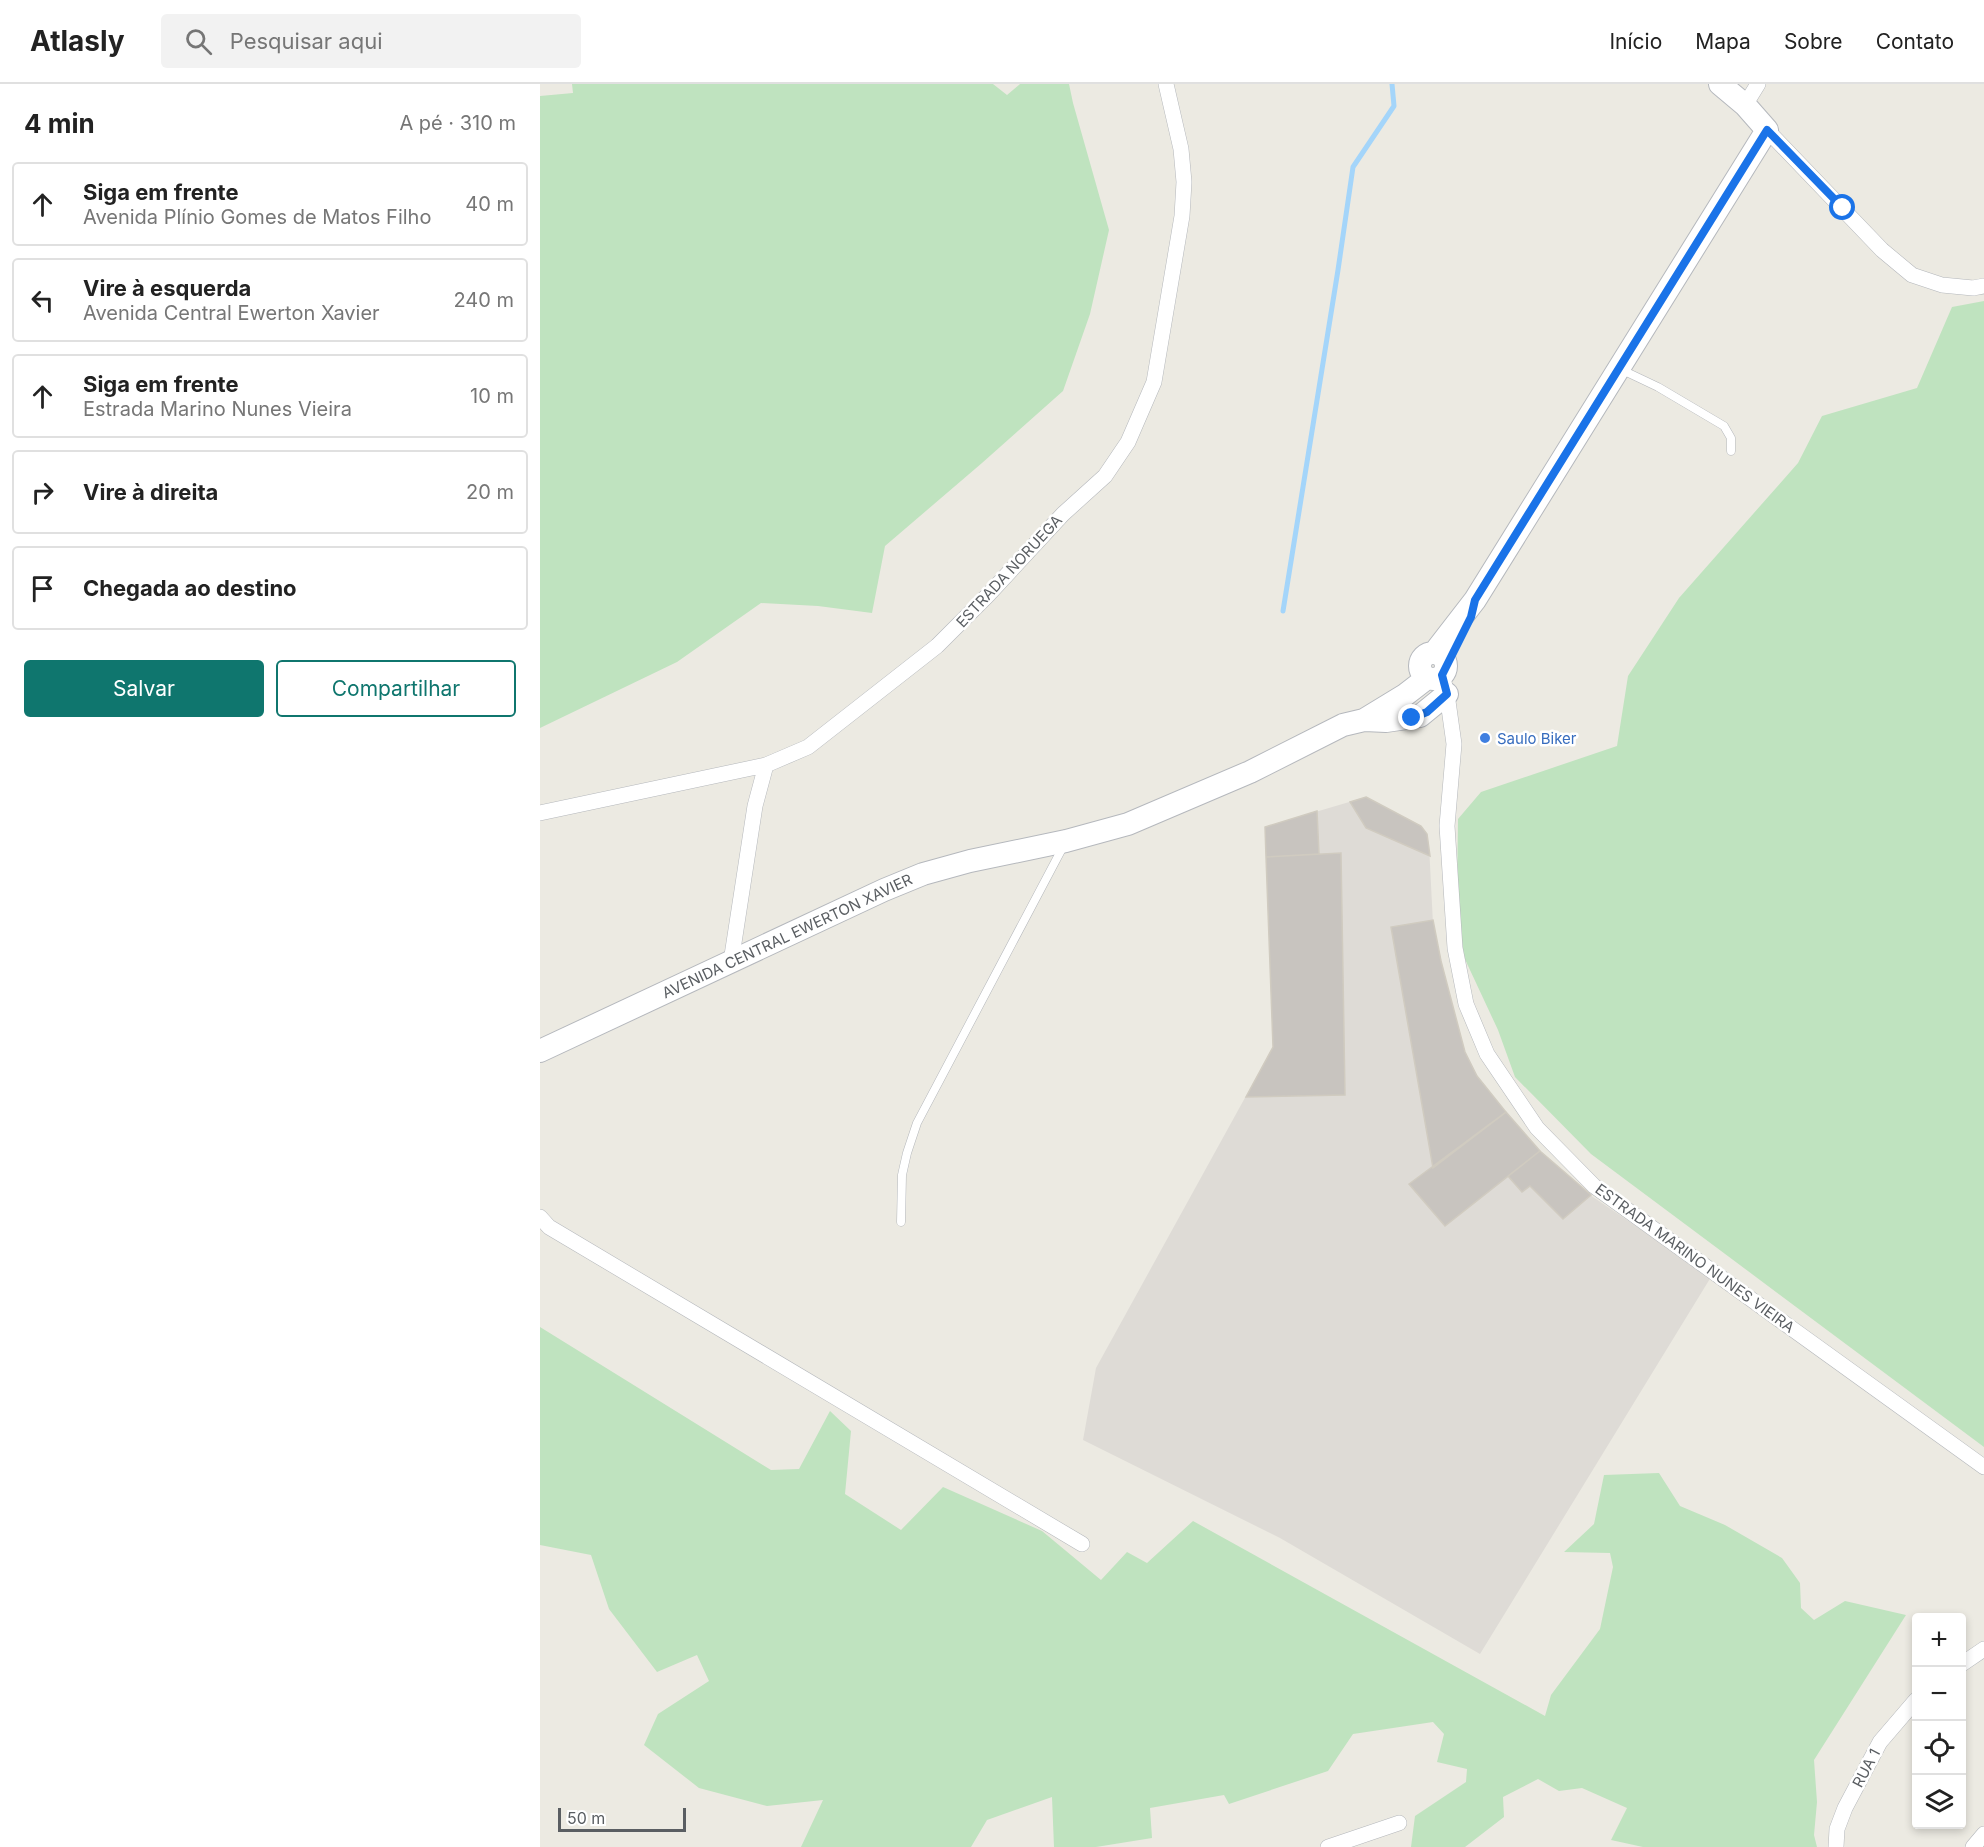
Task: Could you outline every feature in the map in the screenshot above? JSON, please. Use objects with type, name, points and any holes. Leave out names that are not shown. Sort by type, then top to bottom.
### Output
[{"type":"main road","points":[[1353,723],[1420,716],[1436,672],[1471,617],[1475,600],[1767,130],[1745,105],[1720,84]]},
{"type":"main road","name":"AVENIDA CENTRAL EWERTON XAVIER","points":[[540,1051],[923,874],[970,861],[1117,828],[1152,814],[1250,772],[1353,723],[1360,705],[1436,672]]},
{"type":"street","name":"ESTRADA NORUEGA","points":[[540,813],[766,765],[808,747],[937,646],[1063,514],[1105,476],[1128,442],[1154,382],[1182,216],[1184,182],[1181,149],[1166,84]]},
{"type":"street","points":[[1745,105],[1758,84]]},
{"type":"street","points":[[1767,130],[1882,250],[1912,275],[1942,285],[1973,288],[1984,286]]},
{"type":"street","name":"ESTRADA MARINO NUNES VIEIRA","points":[[1436,672],[1454,744],[1447,826],[1455,948],[1466,1004],[1486,1054],[1538,1128],[1594,1186],[1984,1467]]},
{"type":"street","points":[[731,962],[754,806],[766,765]]},
{"type":"street","points":[[540,1217],[549,1227],[1082,1544]]},
{"type":"street","points":[[1966,1661],[1984,1649]]},
{"type":"street","name":"RUA 1","points":[[1836,1847],[1837,1829],[1845,1808],[1880,1742],[1912,1706]]},
{"type":"street","points":[[1328,1847],[1399,1823]]},
{"type":"street","points":[[1973,1847],[1984,1834]]},
{"type":"lane","points":[[1619,368],[1658,387],[1724,426],[1731,438],[1731,451]]},
{"type":"lane","points":[[901,1222],[902,1175],[917,1123],[1066,841]]},
{"type":"shaded area","points":[[1366,797],[1421,826],[1427,834],[1433,924],[1465,1051],[1477,1076],[1543,1155],[1593,1197],[1711,1277],[1480,1654],[1280,1538],[1083,1440],[1096,1368],[1273,1047],[1265,827]]},
{"type":"green space","points":[[572,84],[993,84],[1007,95],[1020,84],[1069,84],[1109,230],[1090,314],[1063,391],[885,546],[872,613],[818,606],[761,603],[677,662],[540,728],[540,96],[573,93]]},
{"type":"green space","points":[[1984,301],[1984,1447],[1591,1154],[1515,1077],[1498,1030],[1463,955],[1457,896],[1458,819],[1481,792],[1617,746],[1628,676],[1679,598],[1798,463],[1822,416],[1917,388],[1952,307]]},
{"type":"green space","points":[[540,1327],[771,1470],[799,1469],[830,1411],[851,1431],[845,1494],[901,1530],[943,1487],[1042,1531],[1101,1580],[1127,1552],[1147,1563],[1193,1521],[1545,1716],[1551,1695],[1600,1629],[1613,1567],[1610,1553],[1564,1552],[1594,1524],[1604,1475],[1659,1473],[1680,1506],[1725,1525],[1782,1558],[1800,1583],[1801,1608],[1814,1620],[1845,1601],[1906,1615],[1814,1760],[1817,1802],[1814,1835],[1817,1847],[1643,1847],[1611,1840],[1627,1808],[1582,1788],[1559,1791],[1538,1779],[1503,1797],[1504,1817],[1465,1847],[1411,1847],[1415,1816],[1466,1782],[1467,1769],[1437,1762],[1444,1734],[1433,1722],[1353,1734],[1328,1771],[1229,1804],[1224,1795],[1150,1808],[1152,1838],[1096,1847],[1054,1847],[1052,1797],[987,1820],[971,1847],[801,1847],[823,1800],[767,1806],[699,1788],[644,1745],[658,1714],[709,1681],[697,1655],[657,1672],[609,1609],[591,1555],[540,1545]]},
{"type":"building","points":[[1366,797],[1421,826],[1427,834],[1430,856],[1366,828],[1350,802]]},
{"type":"building","points":[[1317,811],[1319,854],[1266,857],[1265,827]]},
{"type":"building","points":[[1341,853],[1345,1095],[1246,1097],[1273,1047],[1266,857]]},
{"type":"building","points":[[1433,920],[1441,961],[1465,1052],[1477,1076],[1506,1112],[1433,1168],[1391,927]]},
{"type":"building","points":[[1506,1112],[1540,1151],[1445,1226],[1409,1184]]},
{"type":"building","points":[[1540,1151],[1591,1195],[1563,1219],[1530,1186],[1522,1192],[1508,1176]]},
{"type":"waterway","points":[[1283,611],[1353,167],[1394,106],[1392,84]]},
{"type":"place","name":"Saulo Biker","points":[[1485,738]]},
{"type":"route","points":[[1412,718],[1427,712],[1447,694],[1442,675],[1471,617],[1475,600],[1767,130],[1843,208]]}]
